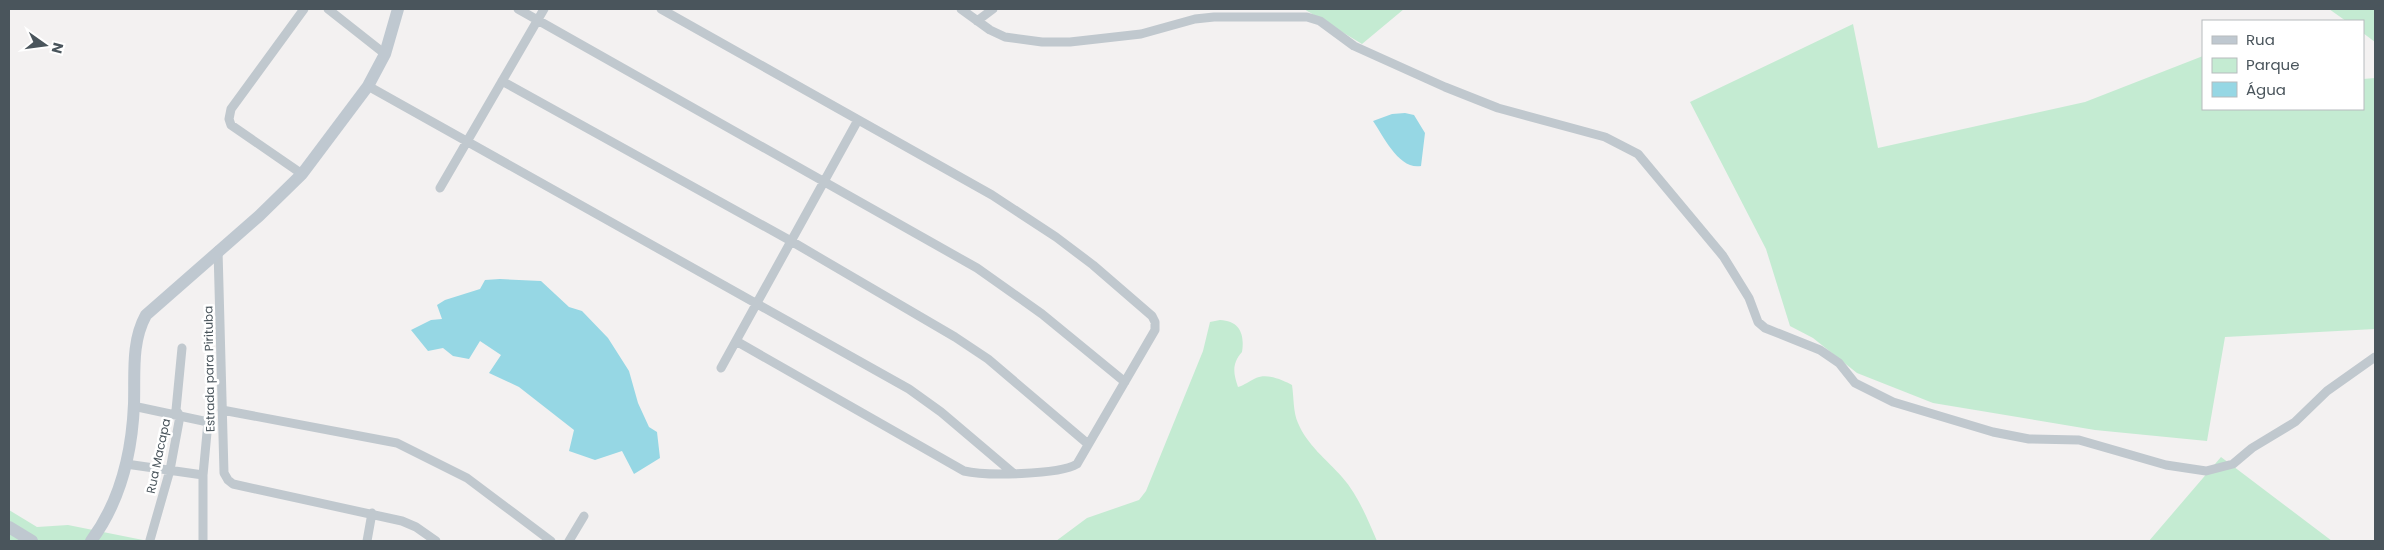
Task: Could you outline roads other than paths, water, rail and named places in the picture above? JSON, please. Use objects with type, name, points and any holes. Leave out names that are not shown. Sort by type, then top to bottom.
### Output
[{"type":"main road","points":[[91,541],[99,535],[126,464],[134,406],[136,346],[139,330],[146,315],[259,216],[302,174],[368,86],[385,54],[398,9]]},
{"type":"main road","points":[[9,527],[32,541]]},
{"type":"street","points":[[302,174],[231,125],[229,119],[231,109],[304,9]]},
{"type":"street","points":[[328,9],[385,54]]},
{"type":"street","points":[[518,9],[977,268],[1042,314],[1126,382]]},
{"type":"street","points":[[440,188],[544,9]]},
{"type":"street","points":[[661,9],[992,196],[1056,237],[1093,265],[1152,316],[1155,322],[1154,330],[1126,382],[1077,464],[1070,468],[1013,473],[983,474],[964,471],[736,341]]},
{"type":"street","points":[[961,9],[990,30],[1006,37],[1051,42],[1070,42],[1141,34],[1195,19],[1214,17],[1263,19],[1294,16],[1320,22],[1354,46],[1445,87],[1498,108],[1586,131],[1623,145],[1638,154],[1723,256],[1749,298],[1758,322],[1765,328],[1820,350],[1839,363],[1855,383],[1879,396],[1994,432],[2029,439],[2080,440],[2166,465],[2206,471],[2225,467],[2296,422],[2327,391],[2375,357]]},
{"type":"street","points":[[972,16],[993,9]]},
{"type":"street","points":[[502,81],[791,241],[955,337],[988,359],[1088,444]]},
{"type":"street","points":[[368,86],[909,388],[941,412],[1013,473]]},
{"type":"street","points":[[722,368],[858,120]]},
{"type":"street","name":"Estrada para Pirituba","points":[[218,250],[224,473],[228,480],[233,484],[372,513]]},
{"type":"street","name":"Rua Macapa","points":[[150,540],[170,470],[180,416],[176,410],[182,348]]},
{"type":"street","points":[[134,406],[180,416]]},
{"type":"street","points":[[222,410],[397,443],[467,478],[551,541]]},
{"type":"street","name":"Estrada para Pirituba","points":[[180,416],[208,422],[203,475],[203,541]]},
{"type":"street","points":[[126,464],[203,475]]},
{"type":"street","points":[[367,541],[372,513],[402,520],[436,541]]},
{"type":"street","points":[[569,541],[584,516]]},
{"type":"water","points":[[1405,113],[1414,115],[1425,133],[1421,166],[1413,166],[1399,158],[1373,121],[1392,114]]},
{"type":"water","points":[[485,280],[541,281],[569,307],[582,311],[608,338],[629,371],[638,403],[649,427],[657,432],[660,458],[634,474],[622,451],[595,460],[569,451],[574,430],[519,387],[489,373],[501,355],[480,341],[469,359],[453,356],[443,348],[428,351],[411,330],[431,320],[442,319],[437,305],[445,300],[480,289]]}]
